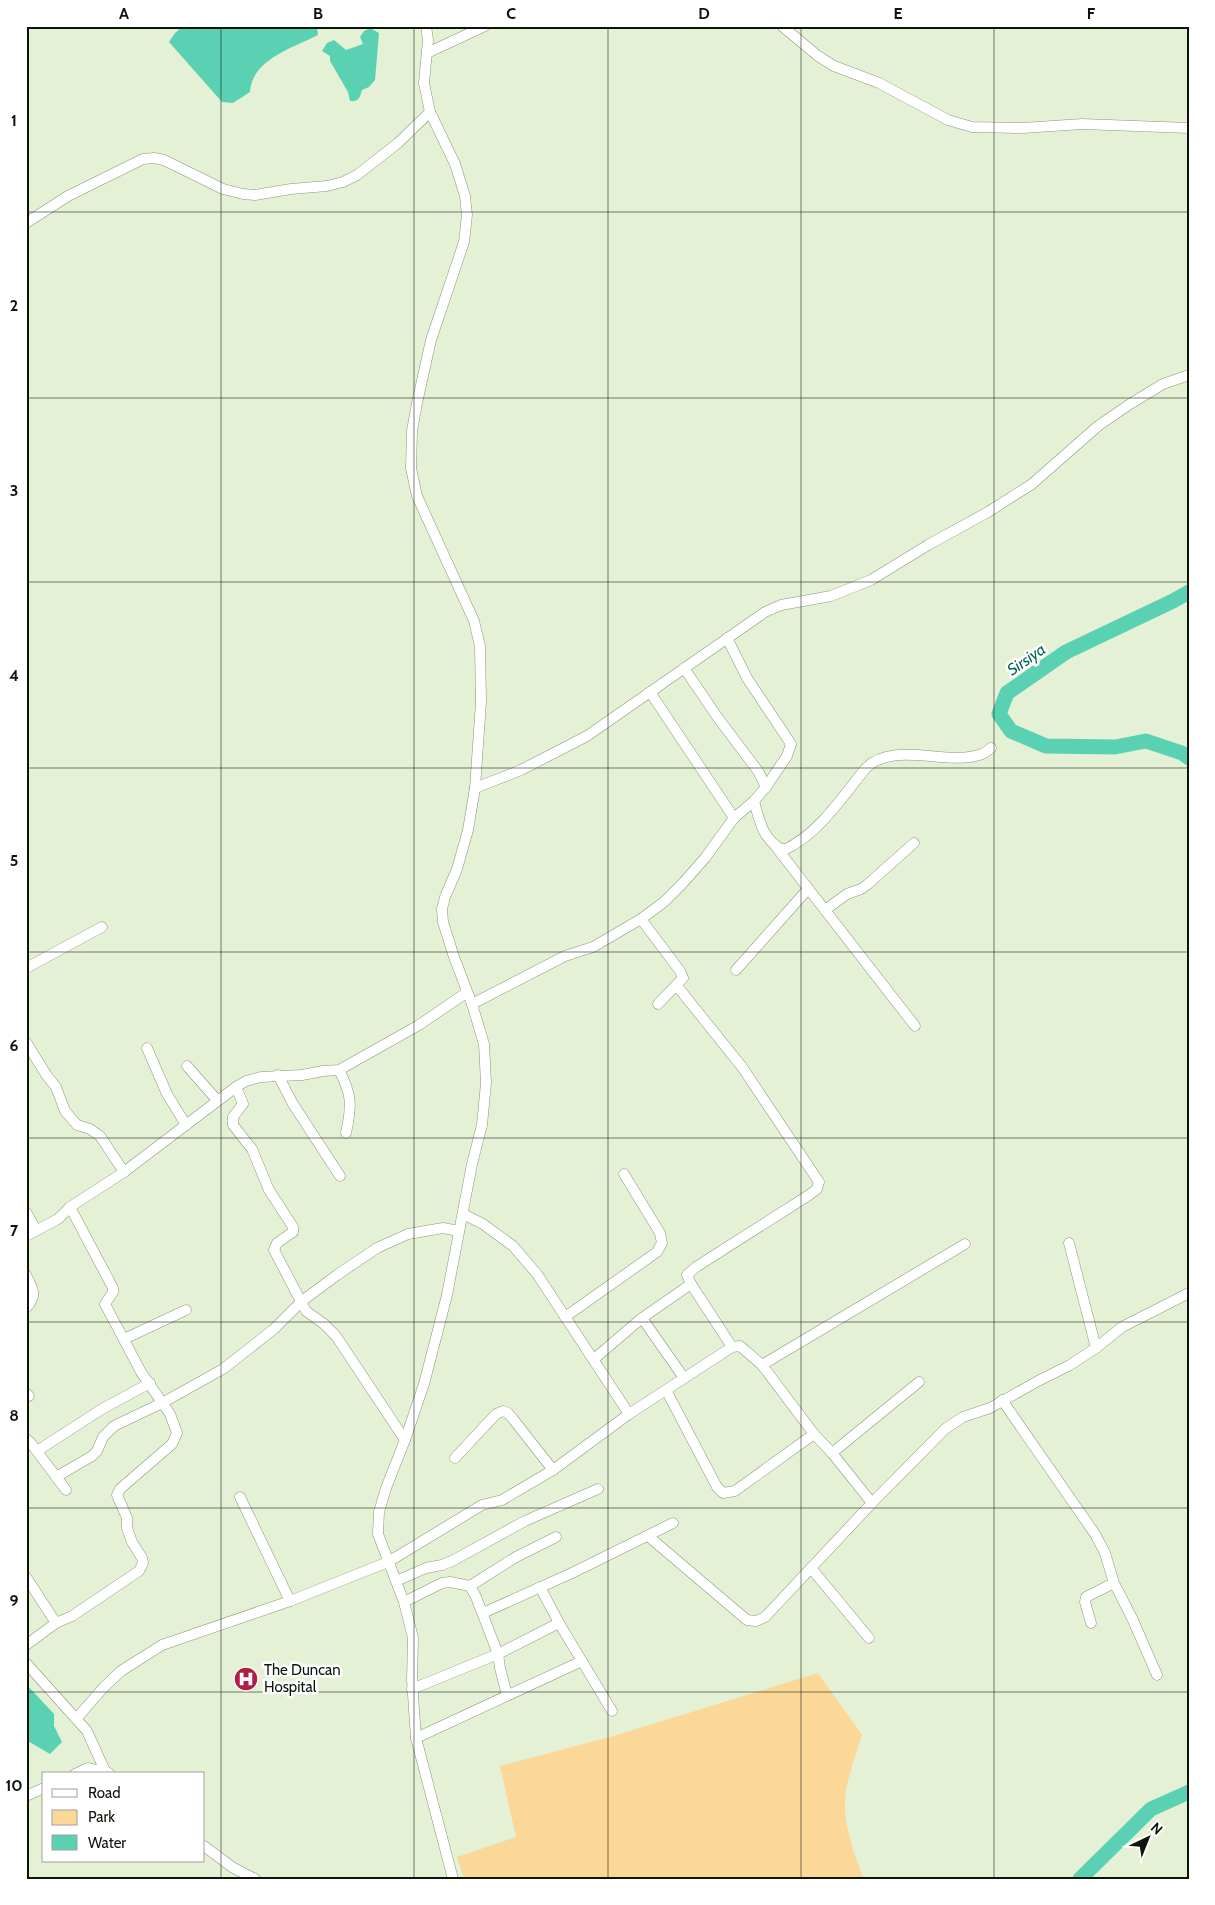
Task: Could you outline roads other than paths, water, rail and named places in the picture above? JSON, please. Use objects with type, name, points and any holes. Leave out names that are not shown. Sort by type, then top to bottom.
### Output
[{"type":"street","points":[[427,53],[486,26]]},
{"type":"street","points":[[782,26],[818,56],[834,66],[880,83],[948,120],[972,127],[1008,128],[1082,124],[1189,128]]},
{"type":"street","points":[[427,32],[424,84],[430,112],[455,164],[465,196],[468,215],[467,228],[431,340],[412,431],[411,468],[417,496],[474,621],[480,646],[481,702],[475,788],[468,830],[457,869],[442,908],[443,922],[484,1044],[486,1083],[482,1124],[472,1164],[447,1295],[424,1384],[386,1488],[380,1512],[378,1534],[404,1602],[413,1638],[412,1689],[416,1738],[453,1879]]},
{"type":"street","points":[[26,222],[68,196],[142,159],[154,158],[164,160],[223,189],[254,195],[327,186],[343,182],[398,143],[430,112]]},
{"type":"street","points":[[475,788],[521,770],[587,736],[765,612],[781,605],[831,596],[871,580],[928,545],[988,512],[1032,484],[1098,426],[1130,404],[1163,384],[1189,376]]},
{"type":"street","points":[[472,1004],[565,956],[593,947],[641,920],[664,902],[683,883],[705,858],[734,818],[754,801],[766,787],[787,756],[792,744],[747,678],[727,638]]},
{"type":"street","points":[[684,668],[718,718],[758,771],[766,787]]},
{"type":"street","points":[[650,692],[734,818]]},
{"type":"street","points":[[775,847],[784,850],[805,838],[866,768],[872,762],[885,756],[966,757],[982,754],[992,748]]},
{"type":"street","points":[[754,801],[761,825],[775,847],[914,1026]]},
{"type":"street","points":[[825,910],[847,894],[861,889],[868,884],[914,843]]},
{"type":"street","points":[[736,970],[808,889]]},
{"type":"street","points":[[641,920],[680,971],[683,978],[658,1004]]},
{"type":"street","points":[[26,968],[102,926]]},
{"type":"street","points":[[677,986],[742,1067],[819,1182],[817,1189],[809,1195],[696,1267],[687,1275],[732,1347]]},
{"type":"street","points":[[26,1236],[58,1220],[70,1207],[124,1172],[218,1100],[246,1081],[261,1077],[302,1075],[339,1070],[419,1025],[466,993]]},
{"type":"street","points":[[26,1042],[56,1087],[65,1112],[77,1125],[90,1129],[100,1136],[124,1172]]},
{"type":"street","points":[[147,1048],[167,1094],[186,1125]]},
{"type":"street","points":[[187,1066],[218,1100]]},
{"type":"street","points":[[339,1070],[351,1100],[346,1132]]},
{"type":"street","points":[[278,1075],[294,1104],[340,1176]]},
{"type":"street","points":[[236,1087],[243,1104],[233,1117],[232,1124],[252,1149],[269,1190],[294,1227],[293,1232],[276,1243],[274,1250],[306,1311],[324,1324],[336,1336],[405,1440]]},
{"type":"street","points":[[565,1317],[657,1252],[662,1243],[660,1233],[624,1174]]},
{"type":"street","points":[[26,1645],[56,1623],[72,1616],[139,1572],[142,1566],[142,1558],[132,1542],[127,1528],[127,1518],[117,1495],[120,1489],[175,1440],[177,1433],[174,1423],[150,1383],[141,1372],[105,1304],[113,1292],[113,1288],[70,1207]]},
{"type":"street","points":[[26,1212],[36,1230]]},
{"type":"street","points":[[463,1214],[483,1224],[513,1246],[537,1274],[629,1414]]},
{"type":"street","points":[[56,1477],[92,1456],[97,1451],[103,1437],[114,1426],[162,1403],[223,1369],[274,1329],[302,1301],[337,1275],[394,1240],[408,1234],[443,1228],[459,1231]]},
{"type":"street","points":[[1069,1243],[1096,1348]]},
{"type":"street","points":[[762,1365],[965,1244]]},
{"type":"street","points":[[26,1275],[34,1292],[33,1300],[26,1308]]},
{"type":"street","points":[[594,1359],[642,1318],[691,1284]]},
{"type":"street","points":[[648,1536],[747,1620],[756,1621],[765,1617],[872,1503],[945,1429],[963,1417],[990,1408],[1070,1365],[1096,1348],[1122,1327],[1189,1294]]},
{"type":"street","points":[[124,1339],[186,1310]]},
{"type":"street","points":[[642,1318],[684,1378]]},
{"type":"street","points":[[76,1719],[121,1671],[162,1645],[290,1600],[388,1562],[482,1505],[502,1500],[554,1470],[629,1414],[732,1347],[740,1346],[762,1365],[814,1434],[832,1453],[872,1503]]},
{"type":"street","points":[[832,1453],[919,1382]]},
{"type":"street","points":[[36,1451],[102,1409],[150,1383]]},
{"type":"street","points":[[666,1390],[717,1486],[723,1493],[735,1490],[814,1434]]},
{"type":"street","points":[[1002,1400],[1095,1534],[1105,1553],[1114,1583],[1157,1675]]},
{"type":"street","points":[[454,1458],[496,1414],[503,1411],[508,1413],[554,1470]]},
{"type":"street","points":[[26,1439],[66,1490]]},
{"type":"street","points":[[396,1581],[426,1568],[452,1561],[525,1521],[598,1489]]},
{"type":"street","points":[[240,1498],[290,1600]]},
{"type":"street","points":[[482,1613],[674,1524]]},
{"type":"street","points":[[404,1602],[450,1582],[470,1586],[516,1557],[556,1537]]},
{"type":"street","points":[[810,1568],[868,1638]]},
{"type":"street","points":[[26,1577],[56,1623]]},
{"type":"street","points":[[1091,1623],[1085,1602],[1086,1597],[1114,1583]]},
{"type":"street","points":[[470,1586],[498,1654],[507,1695]]},
{"type":"street","points":[[540,1587],[559,1623],[612,1711]]},
{"type":"street","points":[[412,1689],[498,1654],[559,1623]]},
{"type":"street","points":[[416,1738],[582,1661]]},
{"type":"street","points":[[26,1663],[87,1731],[107,1772]]},
{"type":"street","points":[[80,1772],[88,1768],[107,1772]]},
{"type":"street","points":[[26,1796],[42,1789]]},
{"type":"street","points":[[205,1847],[232,1867],[256,1879]]},
{"type":"water","points":[[183,26],[317,26],[318,35],[286,50],[266,63],[252,81],[250,92],[233,103],[222,102],[169,42]]},
{"type":"water","points":[[370,28],[379,33],[375,80],[369,87],[362,90],[357,100],[350,101],[348,92],[330,61],[330,56],[322,51],[327,43],[334,40],[346,50],[363,44],[360,37],[364,31]]},
{"type":"water","points":[[26,1684],[54,1714],[54,1726],[62,1742],[50,1754],[26,1740]]},
{"type":"waterway","name":"Sirsiya","points":[[1189,592],[1066,652],[1007,693],[999,714],[1011,731],[1046,746],[1115,747],[1146,741],[1182,753],[1189,758]]},
{"type":"waterway","name":"Sirsiya","points":[[1080,1879],[1151,1809],[1189,1792]]},
{"type":"place","name":"The Duncan Hospital","points":[[246,1679]]}]
